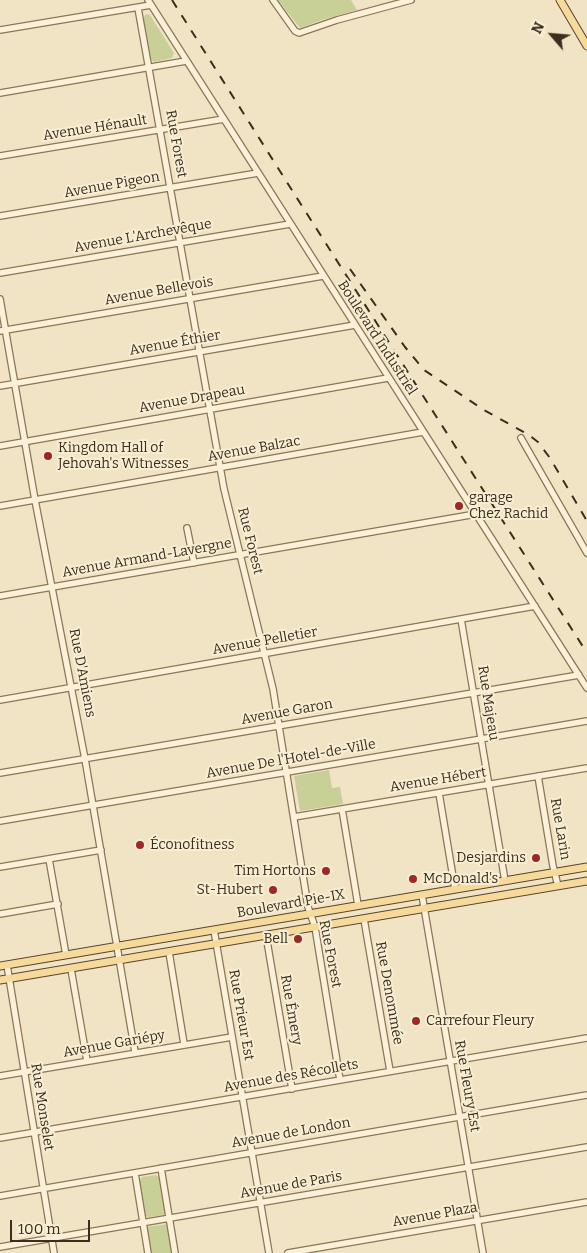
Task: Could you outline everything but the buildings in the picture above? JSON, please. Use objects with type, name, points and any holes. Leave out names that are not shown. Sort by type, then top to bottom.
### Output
[{"type":"main road","points":[[560,0],[587,46]]},
{"type":"main road","name":"Boulevard Pie-IX","points":[[3,966],[587,867]]},
{"type":"main road","name":"Boulevard Pie-IX","points":[[0,980],[587,881]]},
{"type":"street","points":[[273,0],[295,31],[299,33],[337,20],[411,0]]},
{"type":"street","points":[[0,30],[138,8],[149,2]]},
{"type":"street","name":"Boulevard Industriel","points":[[149,2],[587,688]]},
{"type":"street","name":"Rue Forest","points":[[138,8],[220,468],[271,680],[280,726],[309,914],[315,927],[340,1080]]},
{"type":"street","points":[[0,93],[186,61]]},
{"type":"street","name":"Avenue Hénault","points":[[0,156],[224,119]]},
{"type":"street","name":"Avenue Pigeon","points":[[0,216],[258,173]]},
{"type":"street","name":"Avenue L'Archevêque","points":[[0,273],[290,224]]},
{"type":"street","name":"Avenue Bellevois","points":[[3,330],[323,276]]},
{"type":"street","name":"Rue D'Amiens","points":[[0,299],[3,330],[15,383],[35,500],[86,759],[136,1052]]},
{"type":"street","name":"Avenue Éthier","points":[[0,386],[355,325]]},
{"type":"street","name":"Avenue Drapeau","points":[[0,446],[388,378]]},
{"type":"street","name":"Avenue Balzac","points":[[0,506],[423,432]]},
{"type":"street","points":[[521,438],[587,553]]},
{"type":"street","name":"Avenue Armand-Lavergne","points":[[0,596],[476,514]]},
{"type":"street","points":[[186,528],[194,563]]},
{"type":"street","name":"Avenue Pelletier","points":[[0,700],[534,606]]},
{"type":"street","name":"Rue Majeau","points":[[461,619],[505,881]]},
{"type":"street","name":"Avenue Garon","points":[[0,773],[579,675]]},
{"type":"street","name":"Avenue De l'Hotel-de-Ville","points":[[0,820],[587,721]]},
{"type":"street","name":"Avenue Hébert","points":[[294,817],[587,768]]},
{"type":"street","name":"Rue Larin","points":[[538,776],[558,886]]},
{"type":"street","points":[[439,793],[455,889]]},
{"type":"street","points":[[342,809],[358,905]]},
{"type":"street","points":[[0,867],[101,850]]},
{"type":"street","points":[[49,859],[66,955]]},
{"type":"street","name":"Rue Fleury Est","points":[[422,895],[483,1253]]},
{"type":"street","points":[[0,914],[58,904]]},
{"type":"street","name":"Rue Denommée","points":[[364,919],[390,1071]]},
{"type":"street","name":"Rue Prieur Est","points":[[214,930],[269,1253]]},
{"type":"street","name":"Rue Émery","points":[[266,936],[292,1089]]},
{"type":"street","points":[[169,952],[184,1044]]},
{"type":"street","name":"Rue Monselet","points":[[3,966],[9,979],[54,1253]]},
{"type":"street","points":[[71,969],[87,1061]]},
{"type":"street","name":"Avenue Gariépy","points":[[0,1076],[232,1037]]},
{"type":"street","name":"Avenue des Récollets","points":[[0,1138],[587,1038]]},
{"type":"street","name":"Avenue de London","points":[[0,1196],[587,1095]]},
{"type":"street","name":"Avenue de Paris","points":[[0,1248],[587,1147]]},
{"type":"street","points":[[161,1168],[175,1253]]},
{"type":"street","points":[[134,1173],[148,1253]]},
{"type":"street","name":"Avenue Plaza","points":[[288,1253],[587,1202]]},
{"type":"green space","points":[[278,0],[351,0],[357,10],[300,28]]},
{"type":"green space","points":[[146,14],[150,15],[174,53],[172,58],[154,62],[150,59],[143,18]]},
{"type":"green space","points":[[329,770],[332,788],[340,787],[343,804],[300,811],[294,776]]},
{"type":"green space","points":[[156,1175],[159,1177],[166,1212],[164,1215],[148,1217],[146,1216],[139,1181],[142,1177]]},
{"type":"green space","points":[[168,1224],[173,1253],[151,1253],[146,1227]]},
{"type":"railway","points":[[172,0],[587,653]]},
{"type":"railway","points":[[350,269],[405,347],[424,370],[484,410],[538,442],[550,458],[587,521]]},
{"type":"place","name":"Kingdom Hall of Jehovah's Witnesses","points":[[48,456]]},
{"type":"place","name":"garage Chez Rachid","points":[[459,506]]},
{"type":"place","name":"Éconofitness","points":[[140,845]]},
{"type":"place","name":"Desjardins","points":[[536,858]]},
{"type":"place","name":"Tim Hortons","points":[[326,871]]},
{"type":"place","name":"McDonald's","points":[[413,879]]},
{"type":"place","name":"St-Hubert","points":[[273,890]]},
{"type":"place","name":"Bell","points":[[298,939]]},
{"type":"place","name":"Carrefour Fleury","points":[[416,1021]]}]
